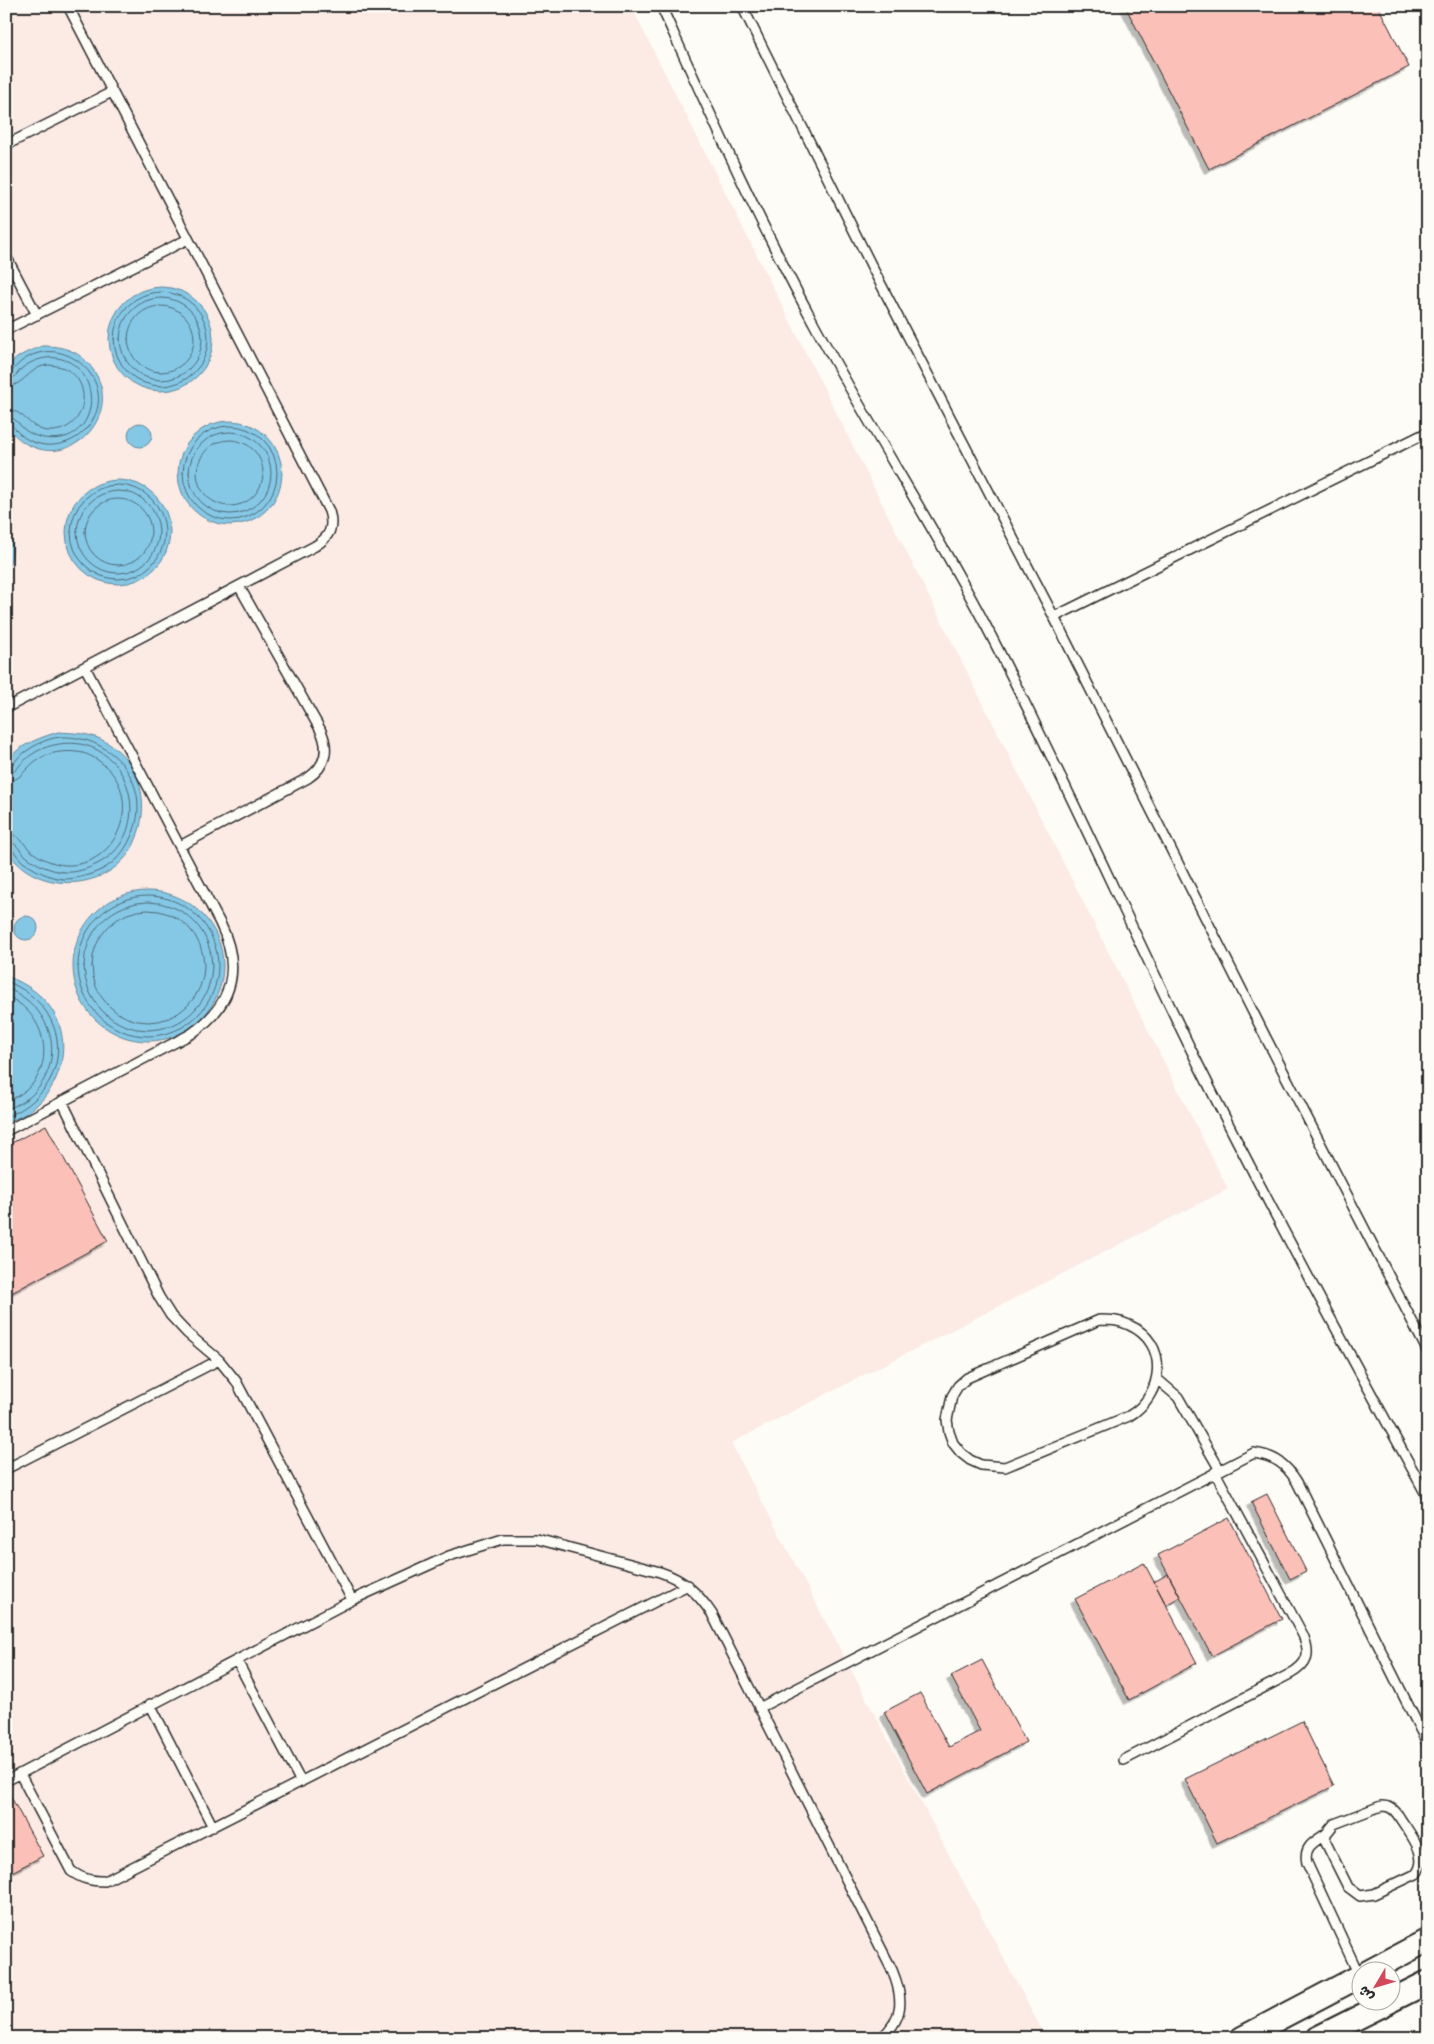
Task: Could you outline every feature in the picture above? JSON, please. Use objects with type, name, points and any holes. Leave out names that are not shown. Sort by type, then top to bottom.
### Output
[{"type":"street","points":[[1386,1962],[1428,1940]]},
{"type":"street","points":[[1242,2038],[1352,1980]]},
{"type":"street","points":[[1402,1995],[1428,1982]]},
{"type":"street","points":[[1317,2038],[1368,2012]]},
{"type":"lane","points":[[6,708],[324,541],[330,532],[332,521],[329,511],[68,6]]},
{"type":"lane","points":[[661,6],[754,209],[811,318],[871,426],[935,532],[984,623],[1032,716],[1200,1066],[1318,1295],[1428,1498]]},
{"type":"lane","points":[[742,6],[878,280],[1054,617],[1261,1028],[1428,1352]]},
{"type":"lane","points":[[6,145],[112,92]]},
{"type":"lane","points":[[6,330],[188,239]]},
{"type":"lane","points":[[6,256],[37,315]]},
{"type":"lane","points":[[1054,617],[1428,432]]},
{"type":"lane","points":[[180,846],[308,778],[322,766],[325,757],[324,738],[320,729],[240,586]]},
{"type":"lane","points":[[6,1130],[191,1034],[206,1024],[218,1010],[227,994],[232,976],[232,958],[228,940],[84,667]]},
{"type":"lane","points":[[62,1101],[159,1297],[171,1316],[187,1333],[219,1360],[236,1381],[352,1600]]},
{"type":"lane","points":[[1124,1760],[1290,1674],[1300,1668],[1306,1658],[1308,1646],[1303,1635],[1218,1471],[1178,1398],[1158,1379],[1158,1363],[1153,1348],[1143,1334],[1130,1325],[1115,1320],[1099,1320],[967,1378],[958,1386],[952,1396],[947,1420],[953,1443],[961,1453],[981,1465],[1005,1467],[1129,1416],[1148,1401],[1158,1379]]},
{"type":"lane","points":[[6,1469],[219,1360]]},
{"type":"lane","points":[[759,1708],[1254,1453],[1274,1458],[1290,1470],[1428,1745]]},
{"type":"lane","points":[[6,1781],[352,1600],[449,1556],[487,1544],[520,1538],[553,1543],[660,1572],[674,1577],[688,1586],[702,1598],[712,1614],[888,1961],[900,1990],[899,2011],[890,2030],[881,2038]]},
{"type":"lane","points":[[20,1774],[71,1871],[81,1878],[105,1881],[688,1586]]},
{"type":"lane","points":[[237,1661],[301,1782]]},
{"type":"lane","points":[[150,1704],[213,1827]]},
{"type":"lane","points":[[1326,1834],[1325,1841],[1348,1887],[1360,1896],[1374,1894],[1416,1874],[1421,1869],[1421,1854],[1398,1815],[1388,1806],[1374,1807],[1340,1821],[1329,1828],[1326,1834],[1308,1847],[1305,1855],[1307,1863],[1357,1962]]},
{"type":"shaded area","points":[[6,6],[631,6],[1228,1189],[731,1443],[1046,2038],[6,2038]]},
{"type":"water","points":[[161,287],[181,291],[198,302],[209,319],[213,339],[209,359],[198,376],[181,387],[161,391],[141,387],[124,376],[113,359],[109,339],[113,319],[124,302],[141,291]]},
{"type":"water","points":[[42,346],[58,347],[78,354],[89,364],[101,386],[102,402],[98,417],[90,431],[79,441],[65,448],[50,451],[25,443],[6,426],[5,389],[9,365],[27,352]]},
{"type":"water","points":[[230,421],[250,425],[267,436],[278,453],[282,473],[278,493],[267,510],[250,521],[230,525],[210,521],[193,510],[182,493],[178,473],[182,453],[193,436],[210,425]]},
{"type":"water","points":[[140,423],[145,424],[151,430],[151,440],[145,446],[140,447],[135,446],[129,440],[128,435],[129,430],[135,424]]},
{"type":"water","points":[[118,480],[138,484],[155,495],[166,512],[170,532],[166,552],[155,569],[138,580],[118,584],[98,580],[81,569],[70,552],[66,532],[70,512],[81,495],[98,484]]},
{"type":"water","points":[[6,522],[11,534],[12,553],[6,571]]},
{"type":"water","points":[[58,732],[83,734],[106,742],[119,751],[128,762],[136,774],[140,787],[142,816],[134,844],[123,860],[109,872],[92,879],[73,882],[55,881],[37,876],[21,866],[6,849],[5,777],[9,759],[20,748]]},
{"type":"water","points":[[148,891],[163,892],[177,897],[190,903],[201,913],[211,924],[217,937],[222,951],[222,981],[217,995],[211,1008],[201,1019],[190,1029],[177,1035],[163,1040],[148,1041],[133,1040],[119,1035],[106,1029],[95,1019],[85,1008],[79,995],[74,981],[73,966],[74,951],[79,937],[85,924],[95,913],[106,903],[119,897],[133,892]]},
{"type":"water","points":[[26,916],[31,917],[37,923],[37,933],[31,939],[26,940],[21,939],[15,933],[14,928],[15,923],[21,917]]},
{"type":"water","points":[[6,976],[29,987],[48,1004],[57,1019],[62,1035],[63,1051],[60,1067],[46,1095],[35,1107],[21,1116],[6,1122]]},
{"type":"building","points":[[1125,6],[1378,6],[1409,67],[1209,169]]},
{"type":"building","points":[[46,1125],[108,1241],[6,1296],[6,1146]]},
{"type":"building","points":[[1267,1494],[1306,1571],[1290,1579],[1251,1502]]},
{"type":"building","points":[[1229,1518],[1282,1619],[1212,1656],[1158,1555]]},
{"type":"building","points":[[1144,1563],[1197,1663],[1129,1700],[1075,1599]]},
{"type":"building","points":[[1168,1574],[1180,1597],[1166,1605],[1154,1582]]},
{"type":"building","points":[[982,1660],[1026,1742],[927,1794],[884,1712],[920,1693],[949,1747],[980,1731],[951,1676]]},
{"type":"building","points":[[1302,1721],[1334,1786],[1217,1843],[1185,1779]]},
{"type":"building","points":[[11,1797],[43,1856],[6,1875],[6,1800]]}]
